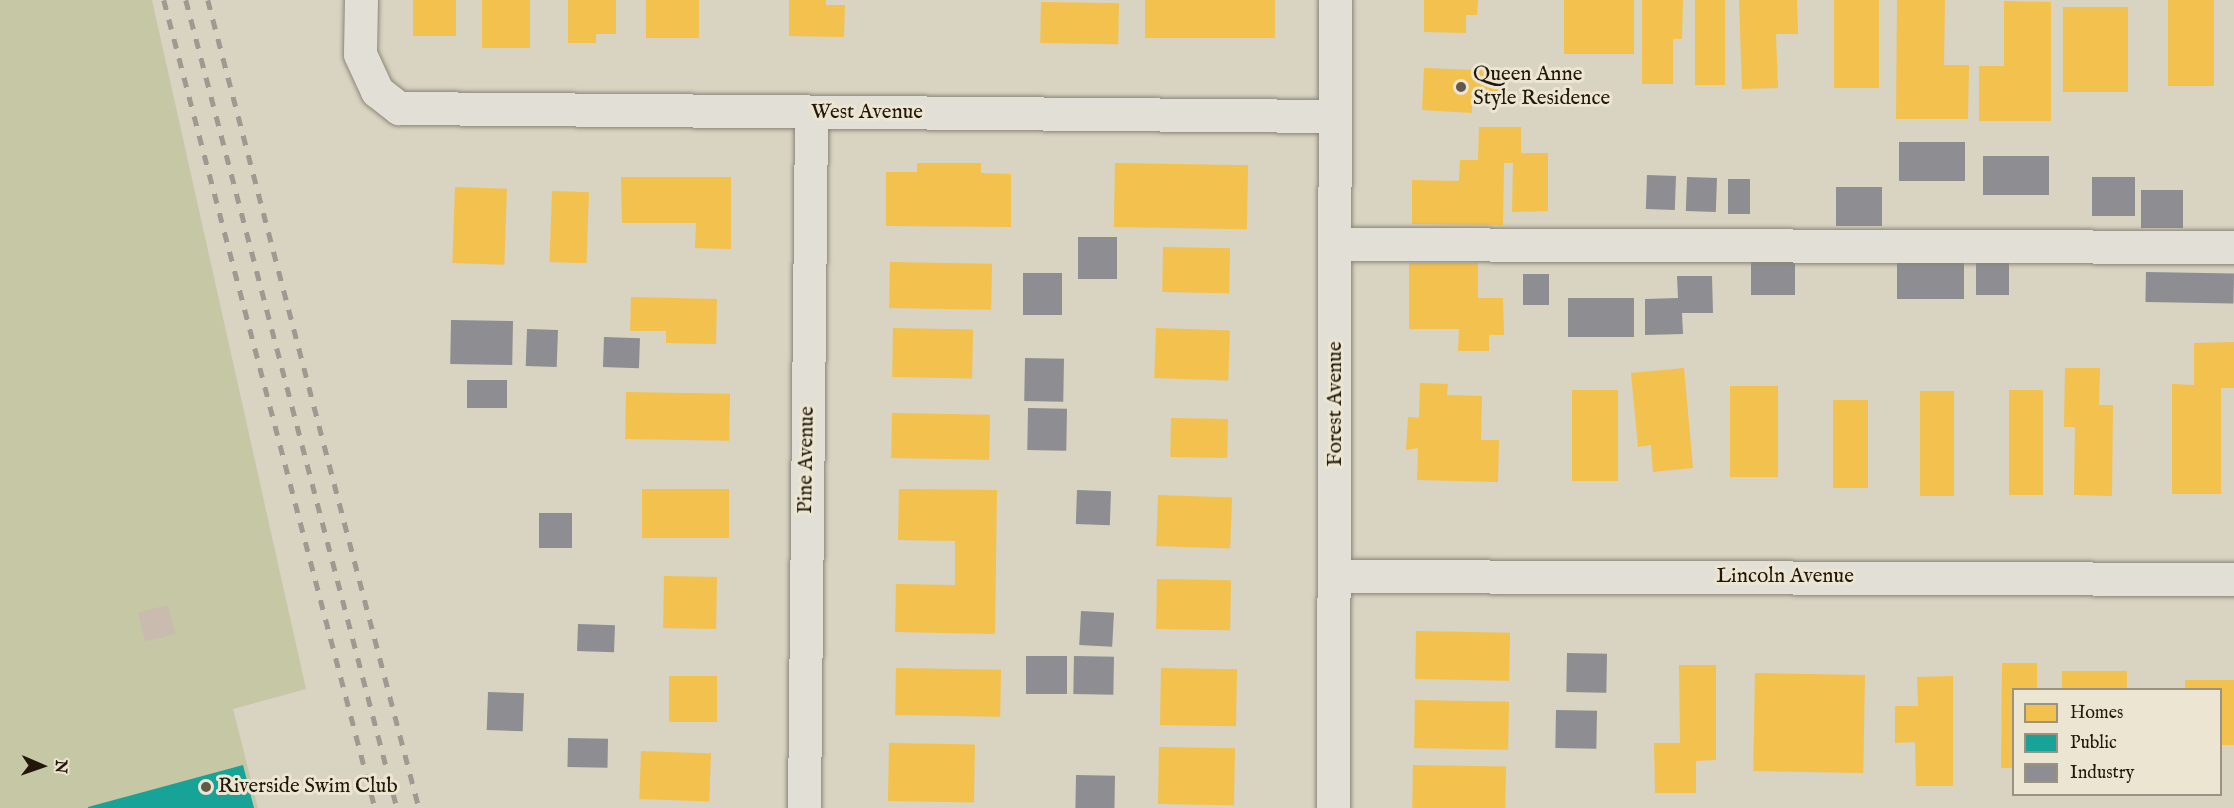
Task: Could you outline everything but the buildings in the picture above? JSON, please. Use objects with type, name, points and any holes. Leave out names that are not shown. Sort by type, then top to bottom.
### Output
[{"type":"street","name":"West Avenue","points":[[361,0],[360,54],[377,91],[399,108],[1335,116]]},
{"type":"street","name":"Forest Avenue","points":[[1333,808],[1336,576],[1335,0]]},
{"type":"street","name":"Pine Avenue","points":[[804,808],[811,112]]},
{"type":"street","points":[[1336,244],[2234,247]]},
{"type":"street","name":"Lincoln Avenue","points":[[1336,576],[2234,579]]},
{"type":"green space","points":[[0,0],[152,0],[306,689],[233,709],[258,808],[0,808]]},
{"type":"railway","points":[[164,0],[375,808]]},
{"type":"railway","points":[[186,0],[397,808]]},
{"type":"railway","points":[[208,0],[419,808]]},
{"type":"place","name":"Queen Anne Style Residence","points":[[1461,87]]},
{"type":"place","name":"Riverside Swim Club","points":[[206,787]]}]
